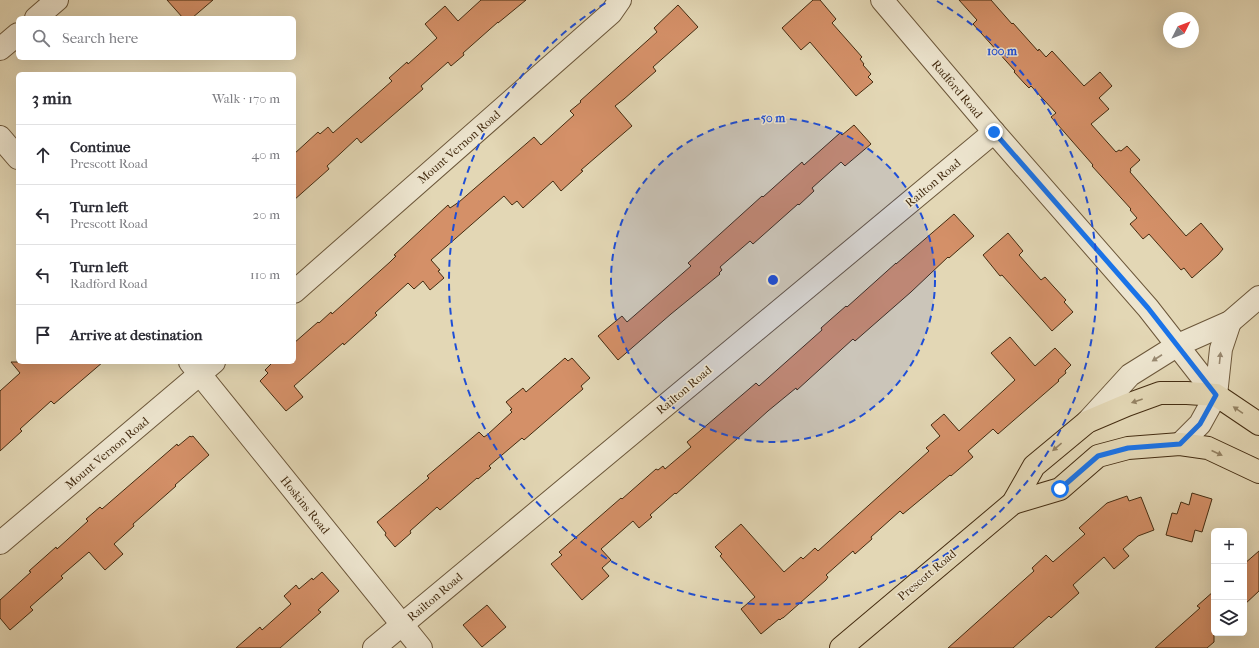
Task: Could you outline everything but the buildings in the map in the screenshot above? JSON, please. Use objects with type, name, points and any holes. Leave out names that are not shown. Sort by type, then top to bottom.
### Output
[{"type":"main road","name":"Prescott Road","points":[[841,648],[1013,503],[1034,466],[1087,422],[1160,393],[1216,395]]},
{"type":"main road","name":"Radford Road","points":[[1216,395],[1259,424]]},
{"type":"main road","name":"Prescott Road","points":[[1013,503],[1060,489],[1098,456],[1128,448],[1180,444]]},
{"type":"main road","points":[[1180,444],[1208,448],[1259,472]]},
{"type":"street","points":[[38,16],[57,0]]},
{"type":"street","name":"Mount Vernon Road","points":[[296,290],[611,13],[620,0]]},
{"type":"street","name":"Radford Road","points":[[882,0],[994,132],[1148,308],[1216,395]]},
{"type":"street","points":[[0,49],[16,36]]},
{"type":"street","name":"Railton Road","points":[[374,648],[994,132]]},
{"type":"street","points":[[0,136],[16,156]]},
{"type":"street","name":"Prescott Road","points":[[1087,422],[1130,375],[1178,345],[1230,322],[1259,297]]},
{"type":"street","points":[[1180,444],[1200,424],[1216,395],[1221,349],[1230,322]]},
{"type":"street","name":"Mount Vernon Road","points":[[0,543],[202,366]]},
{"type":"street","name":"Hoskins Road","points":[[202,366],[401,625],[421,648]]},
{"type":"route","points":[[994,132],[1148,308],[1216,395],[1200,424],[1180,444],[1128,448],[1098,456],[1060,489]]}]
